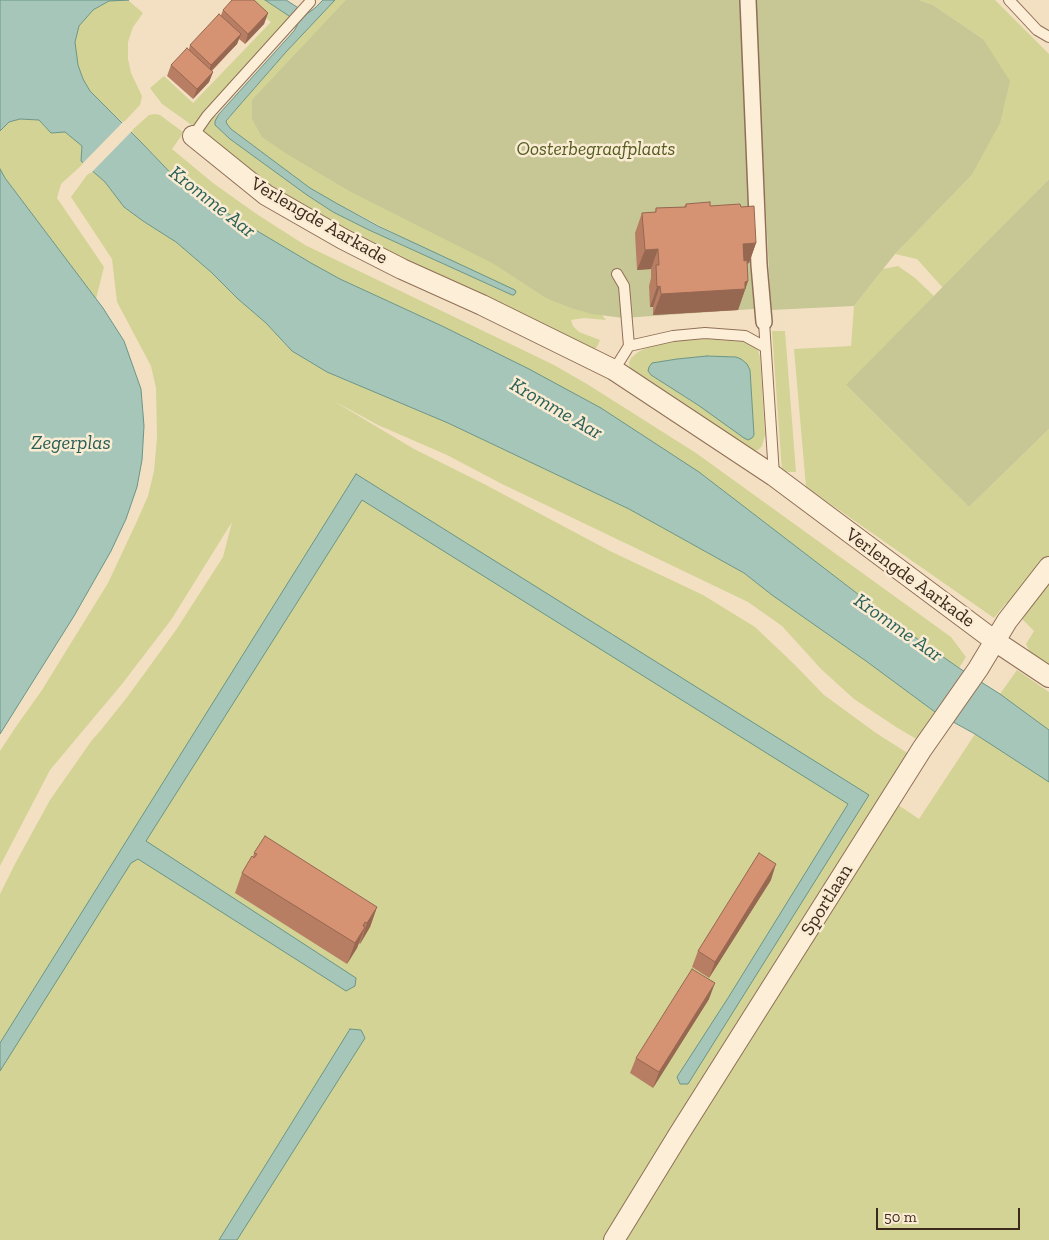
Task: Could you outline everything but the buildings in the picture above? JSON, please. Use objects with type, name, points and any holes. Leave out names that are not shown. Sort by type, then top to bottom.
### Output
[{"type":"street","points":[[748,0],[759,265],[764,322]]},
{"type":"street","name":"Verlengde Aarkade","points":[[193,136],[266,195],[343,240],[482,305],[614,370],[774,476],[995,641],[1049,677]]},
{"type":"street","name":"Sportlaan","points":[[614,1240],[678,1134],[917,758],[978,669],[1007,621],[1049,567]]},
{"type":"lane","points":[[1009,0],[1037,30],[1049,37]]},
{"type":"lane","name":"Verlengde Aarkade","points":[[193,136],[207,116],[310,2]]},
{"type":"lane","points":[[614,370],[629,346],[624,286],[617,274]]},
{"type":"lane","points":[[764,322],[774,476]]},
{"type":"lane","points":[[629,346],[673,336],[705,333],[745,336],[765,347]]},
{"type":"green space","points":[[241,0],[265,0],[292,18],[193,126],[162,104],[150,88],[164,76],[193,103],[271,22]]},
{"type":"green space","points":[[335,0],[349,0],[606,320],[584,318],[571,320],[573,326],[579,332],[600,340],[597,347],[592,350],[350,235],[271,189],[205,136],[203,130],[208,121],[219,114],[215,125],[230,139],[333,212],[514,295],[310,188],[231,129],[227,124],[226,122],[238,107]]},
{"type":"green space","name":"Oosterbegraafplaats","points":[[346,0],[740,0],[754,309],[623,318],[592,314],[571,308],[546,298],[494,264],[351,192],[262,137],[252,119],[252,100]]},
{"type":"green space","points":[[755,0],[919,0],[933,5],[983,39],[1010,81],[1000,123],[971,176],[895,254],[854,306],[771,310]]},
{"type":"green space","points":[[919,0],[995,0],[1049,54],[1049,179],[943,288],[917,259],[895,254],[971,176],[983,39],[933,5]]},
{"type":"green space","points":[[110,1],[129,1],[143,13],[133,27],[128,42],[128,59],[131,73],[142,96],[140,105],[123,123],[90,91],[78,65],[75,42],[79,26],[93,10]]},
{"type":"green space","points":[[149,115],[160,115],[183,132],[172,149],[213,183],[305,245],[554,365],[696,453],[951,637],[966,657],[959,668],[906,631],[699,472],[601,408],[442,326],[340,279],[185,188],[131,131]]},
{"type":"green space","points":[[20,119],[39,120],[51,133],[65,132],[82,146],[81,161],[84,163],[61,184],[57,198],[104,267],[96,299],[0,169],[0,131],[9,122]]},
{"type":"green space","points":[[93,171],[105,182],[124,207],[176,242],[211,272],[266,323],[292,351],[327,372],[448,423],[629,509],[744,573],[935,712],[918,740],[854,699],[821,669],[782,626],[748,602],[502,484],[447,455],[378,425],[332,400],[414,449],[610,551],[703,595],[755,627],[824,695],[876,733],[909,754],[882,794],[919,819],[975,734],[1049,782],[1049,1240],[0,1240],[0,894],[50,800],[92,740],[128,696],[176,630],[223,557],[232,522],[171,620],[122,684],[50,770],[0,866],[0,751],[42,690],[108,583],[148,496],[154,471],[157,437],[156,388],[151,366],[117,302],[112,259],[71,197],[87,175]]},
{"type":"green space","points":[[1049,179],[1049,429],[969,507],[846,385]]},
{"type":"green space","points":[[898,266],[915,278],[934,296],[847,386],[969,507],[1049,429],[1049,669],[1033,658],[1026,644],[1034,631],[1006,603],[994,618],[806,487],[794,349],[851,346],[854,306],[883,269]]},
{"type":"green space","points":[[772,331],[785,331],[796,472],[782,472]]},
{"type":"green space","points":[[706,339],[743,342],[758,350],[765,435],[762,446],[758,450],[752,451],[630,369],[629,363],[631,358],[638,352],[650,346]],"holes":[[[707,356],[736,357],[750,370],[754,435],[698,405],[651,375],[648,371],[652,363],[677,359]]]},
{"type":"green space","points":[[1017,670],[1049,692],[1049,730],[1000,694]]},
{"type":"water","name":"Kromme Aar","points":[[0,0],[129,0],[109,1],[93,10],[79,26],[75,42],[78,65],[90,91],[185,188],[340,279],[529,369],[601,408],[699,472],[906,631],[1000,694],[1049,730],[1049,782],[975,734],[935,712],[744,573],[629,509],[448,423],[327,372],[292,351],[266,323],[176,242],[124,207],[105,182],[81,161],[82,146],[65,132],[51,133],[39,120],[20,119],[9,122],[0,131]]},
{"type":"water","points":[[265,0],[286,0],[300,9],[292,18]]},
{"type":"water","points":[[323,0],[335,0],[238,107],[226,121],[227,124],[231,129],[310,188],[378,226],[515,290],[514,295],[333,212],[230,139],[215,125],[219,114],[294,31],[297,22],[305,12],[308,13]]},
{"type":"water","name":"Zegerplas","points":[[0,169],[103,308],[124,341],[141,389],[144,426],[142,460],[137,487],[126,519],[111,551],[74,616],[0,734]]},
{"type":"water","points":[[707,356],[736,357],[747,364],[750,370],[754,435],[752,438],[748,440],[744,438],[698,405],[651,375],[648,371],[652,363]]},
{"type":"water","points":[[356,474],[869,795],[688,1084],[680,1084],[677,1077],[848,804],[362,500],[146,841],[356,978],[355,986],[346,991],[138,859],[131,863],[0,1071],[0,1043]]},
{"type":"water","points":[[350,1029],[361,1030],[365,1038],[237,1240],[219,1240]]},
{"type":"pier","points":[[124,121],[133,130],[91,173],[82,164]]}]
